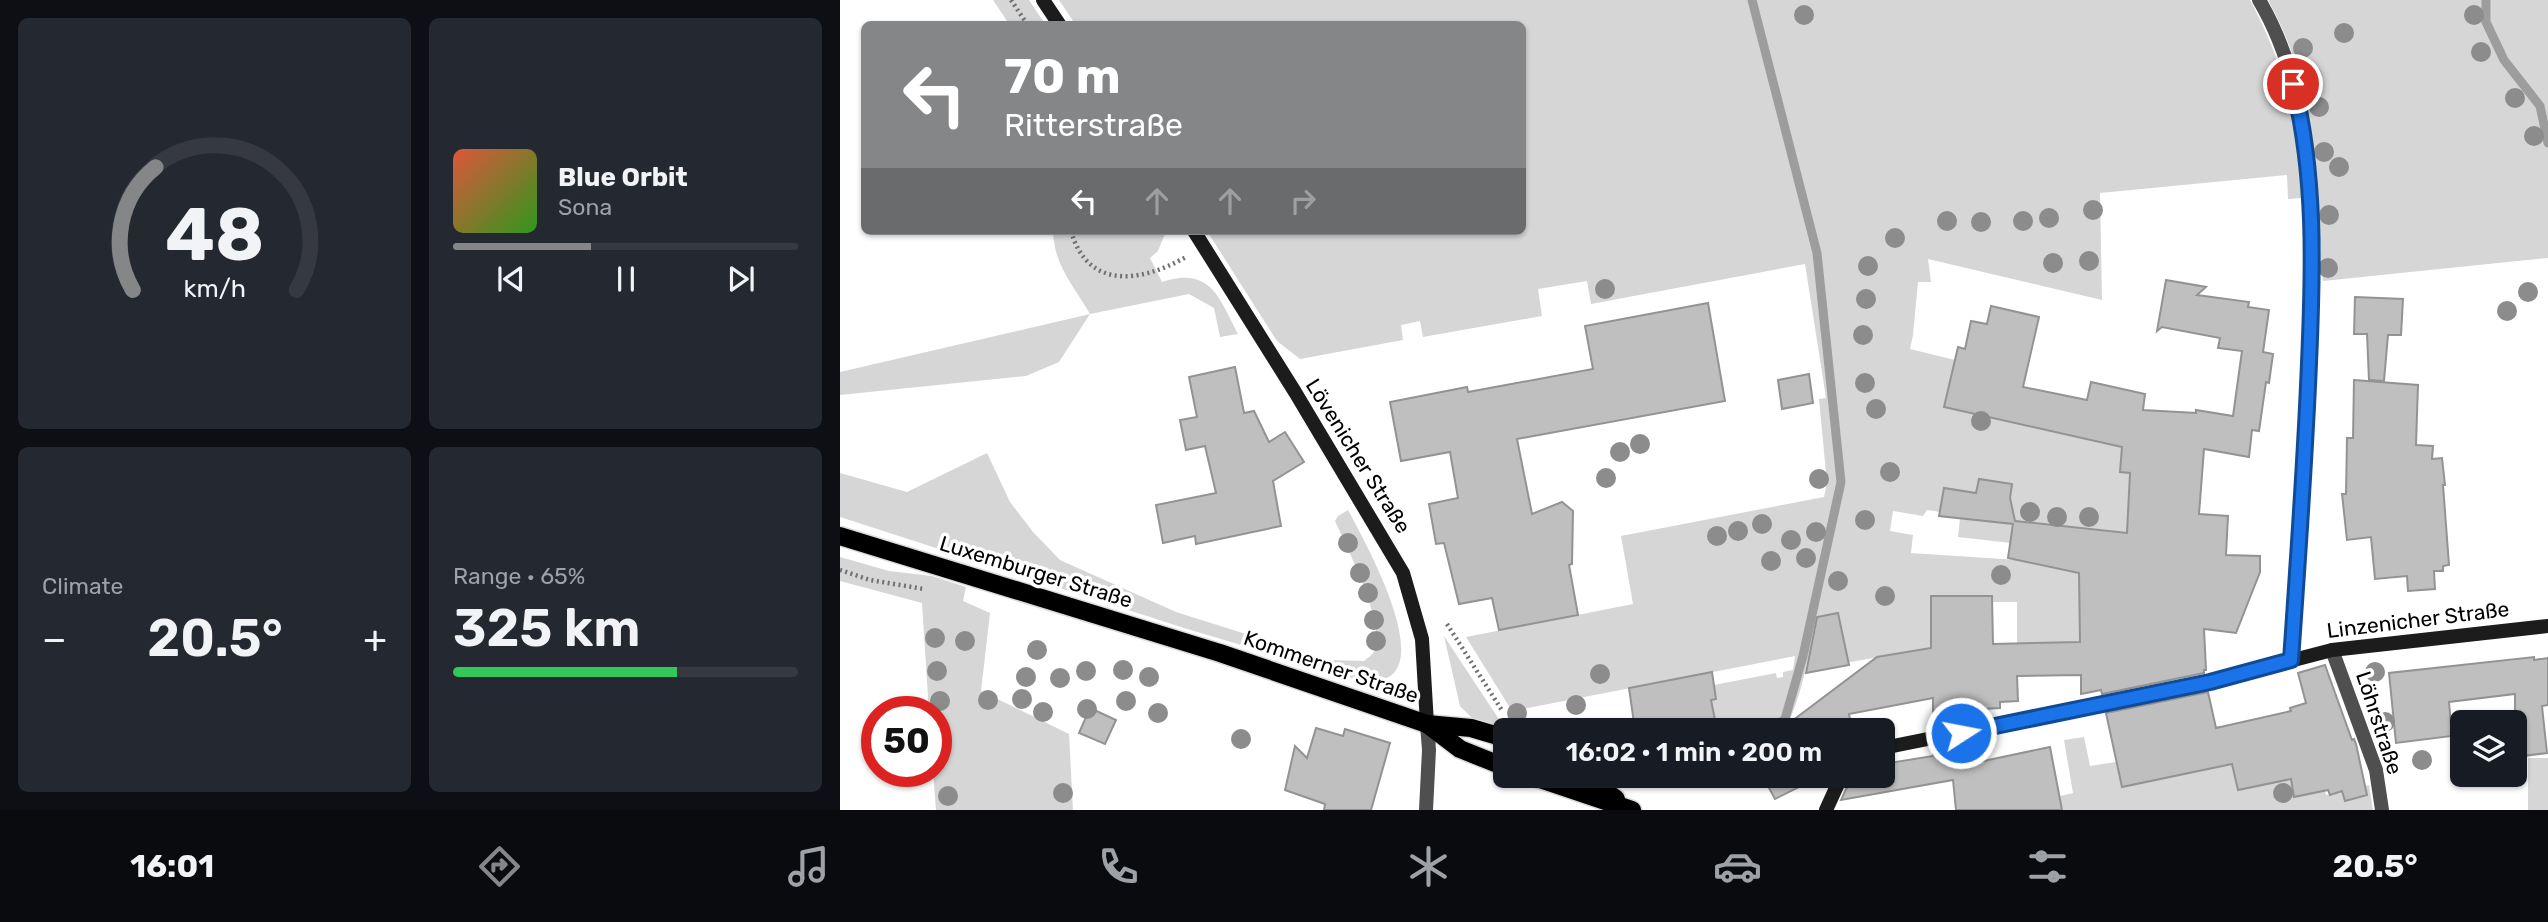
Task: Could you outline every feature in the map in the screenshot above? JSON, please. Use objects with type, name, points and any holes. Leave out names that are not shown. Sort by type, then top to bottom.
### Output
[{"type":"main road","points":[[1043,0],[1057,21]]},
{"type":"main road","name":"Lövenicher Straße","points":[[1198,237],[1386,541],[1403,573],[1422,639],[1427,724]]},
{"type":"main road","name":"Luxemburger Straße","points":[[840,536],[1220,653]]},
{"type":"main road","name":"Linzenicher Straße","points":[[1895,746],[2157,694],[2333,650],[2548,626]]},
{"type":"main road","name":"Kommerner Straße","points":[[1220,653],[1427,724],[1471,728],[1493,734]]},
{"type":"main road","name":"Kommerner Straße","points":[[1427,724],[1460,749],[1493,762]]},
{"type":"main road","points":[[1567,788],[1630,809]]},
{"type":"main road","points":[[1602,788],[1630,809]]},
{"type":"main road","points":[[1826,810],[1836,788]]},
{"type":"street","points":[[2259,0],[2278,37],[2289,67],[2307,157],[2311,320],[2305,467],[2291,660]]},
{"type":"street","name":"Löhrstraße","points":[[2333,650],[2376,770],[2382,810]]},
{"type":"street","points":[[1426,810],[1429,750],[1427,724]]},
{"type":"path","points":[[1011,0],[1025,21]]},
{"type":"path","points":[[1072,235],[1086,262],[1114,277],[1141,275],[1185,258],[1198,237]]},
{"type":"path","points":[[1447,624],[1504,714]]},
{"type":"shaded area","points":[[993,0],[1029,0],[1043,21],[1007,21]]},
{"type":"shaded area","points":[[1059,0],[2250,0],[2272,48],[2288,96],[2298,145],[2302,198],[2288,199],[2287,175],[2100,193],[2102,300],[1928,259],[1931,282],[1918,282],[1910,349],[1955,360],[1944,407],[2122,447],[2121,472],[2136,473],[2129,502],[2127,533],[2015,521],[2010,498],[2012,484],[1979,479],[1976,493],[1944,489],[1940,512],[1927,510],[1923,516],[1893,511],[1890,531],[1913,535],[1911,553],[2018,560],[2079,573],[2080,670],[2017,644],[2017,602],[1992,602],[1931,648],[1839,664],[1838,614],[1817,617],[1804,678],[1790,718],[1708,718],[1697,702],[1716,699],[1714,685],[1776,673],[1777,678],[1783,677],[1783,672],[1793,670],[1795,656],[1512,711],[1466,637],[1633,604],[1621,536],[1824,497],[1827,483],[1819,399],[1826,398],[1805,264],[1591,304],[1587,281],[1538,289],[1542,316],[1423,337],[1420,321],[1401,325],[1403,340],[1300,359],[1277,341],[1210,235],[1526,235],[1526,21],[1073,21]]},
{"type":"shaded area","points":[[2268,0],[2548,0],[2548,258],[2323,281],[2316,164],[2305,98],[2284,32]]},
{"type":"shaded area","points":[[1053,235],[1164,235],[1158,251],[1150,258],[1162,282],[1192,278],[1203,282],[1219,298],[1238,334],[1220,337],[1214,308],[1189,294],[1090,314],[1061,265]]},
{"type":"shaded area","points":[[1090,314],[1059,362],[1026,376],[840,395],[840,372]]},
{"type":"shaded area","points":[[987,453],[1010,502],[1033,532],[1060,560],[1176,612],[1328,660],[1364,661],[1375,650],[1377,638],[1370,604],[1335,521],[1348,510],[1370,552],[1395,613],[1401,641],[1399,664],[1386,678],[1359,680],[1184,628],[840,517],[840,473],[907,492]]},
{"type":"shaded area","points":[[1960,519],[2013,524],[2011,543],[1958,537]]},
{"type":"shaded area","points":[[840,557],[889,571],[932,576],[966,587],[963,601],[990,613],[981,691],[1069,734],[1073,810],[936,810],[934,787],[952,787],[952,696],[928,696],[922,603],[840,581]]},
{"type":"shaded area","points":[[1444,636],[1498,718],[1493,718],[1493,726],[1473,719],[1460,706]]},
{"type":"shaded area","points":[[2224,727],[2291,779],[2294,797],[2325,790],[2326,795],[2342,791],[2345,801],[2367,795],[2365,786],[2369,785],[2373,810],[2053,810],[2061,808],[2060,796],[2073,793],[2064,740],[2084,737],[2090,766],[2116,762],[2122,787],[2204,728]]},
{"type":"shaded area","points":[[2528,758],[2548,758],[2548,810],[2528,810]]},
{"type":"building","points":[[2166,280],[2206,287],[2197,295],[2249,302],[2248,307],[2269,310],[2263,352],[2273,354],[2259,431],[2252,430],[2249,457],[2204,449],[2199,514],[2228,516],[2226,555],[2260,556],[2260,572],[2236,633],[2204,629],[2204,673],[2102,694],[2101,690],[2081,694],[2081,675],[2017,676],[2018,701],[2000,702],[2000,708],[1967,710],[1969,721],[1933,728],[1933,698],[1849,714],[1850,718],[1796,718],[1877,657],[1931,648],[1931,596],[1992,596],[1993,644],[2080,642],[2079,573],[2008,558],[2013,524],[1939,516],[1944,488],[1976,493],[1979,479],[2012,484],[2010,498],[2015,521],[2127,533],[2130,473],[2120,472],[2122,447],[1944,407],[1958,347],[1965,349],[1971,321],[1987,324],[1991,306],[2039,317],[2023,387],[2087,400],[2091,382],[2145,394],[2143,410],[2196,413],[2196,410],[2233,416],[2242,351],[2218,348],[2220,338],[2162,327],[2157,331]]},
{"type":"building","points":[[2355,297],[2403,299],[2401,335],[2388,335],[2384,381],[2369,380],[2367,334],[2354,334]]},
{"type":"building","points":[[1708,303],[1725,401],[1517,439],[1532,514],[1562,502],[1573,511],[1572,564],[1569,565],[1578,615],[1499,630],[1492,598],[1459,604],[1444,543],[1436,544],[1429,504],[1458,498],[1450,452],[1401,461],[1390,402],[1467,387],[1468,392],[1593,369],[1585,326]]},
{"type":"building","points":[[1235,367],[1244,413],[1254,411],[1269,442],[1285,432],[1304,462],[1273,481],[1281,526],[1196,544],[1195,536],[1163,543],[1156,505],[1216,493],[1205,446],[1186,450],[1180,420],[1197,417],[1189,377]]},
{"type":"building","points":[[1809,374],[1813,403],[1782,409],[1778,380]]},
{"type":"building","points":[[2354,380],[2418,385],[2416,445],[2433,446],[2432,459],[2442,458],[2445,485],[2449,565],[2443,566],[2443,571],[2434,571],[2435,589],[2408,591],[2407,576],[2375,579],[2371,537],[2347,540],[2342,494],[2346,494],[2347,438],[2353,438]]},
{"type":"building","points":[[1838,613],[1849,665],[1806,673],[1817,617]]},
{"type":"building","points":[[2534,657],[2534,660],[2548,658],[2548,705],[2542,706],[2547,753],[2527,756],[2527,710],[2515,710],[2515,694],[2449,702],[2450,736],[2396,743],[2389,673]]},
{"type":"building","points":[[2325,665],[2352,740],[2354,739],[2356,744],[2367,795],[2345,801],[2342,791],[2330,795],[2328,790],[2294,797],[2291,779],[2238,790],[2232,764],[2122,787],[2106,713],[2208,692],[2216,728],[2291,711],[2290,708],[2306,703],[2298,673]]},
{"type":"building","points":[[1712,672],[1716,699],[1711,700],[1715,718],[1633,718],[1629,688]]},
{"type":"building","points":[[1090,708],[1116,720],[1105,744],[1079,733]]},
{"type":"building","points":[[1316,728],[1343,736],[1345,729],[1390,743],[1371,810],[1324,810],[1325,804],[1285,790],[1295,746],[1307,758]]},
{"type":"building","points":[[1971,740],[1974,763],[2050,747],[2062,810],[1956,810],[1953,780],[1841,800],[1847,788],[1895,788],[1895,762],[1933,756],[1933,748]]},
{"type":"building","points":[[1769,788],[1797,788],[1775,799]]},
{"type":"waterway","points":[[1752,0],[1817,253],[1841,482],[1803,656],[1785,718]]},
{"type":"waterway","points":[[2486,0],[2486,22],[2504,60],[2540,106],[2548,143]]},
{"type":"route","points":[[1961,733],[2117,703],[2240,675],[2291,660],[2305,467],[2311,320],[2307,157],[2293,84]]}]
